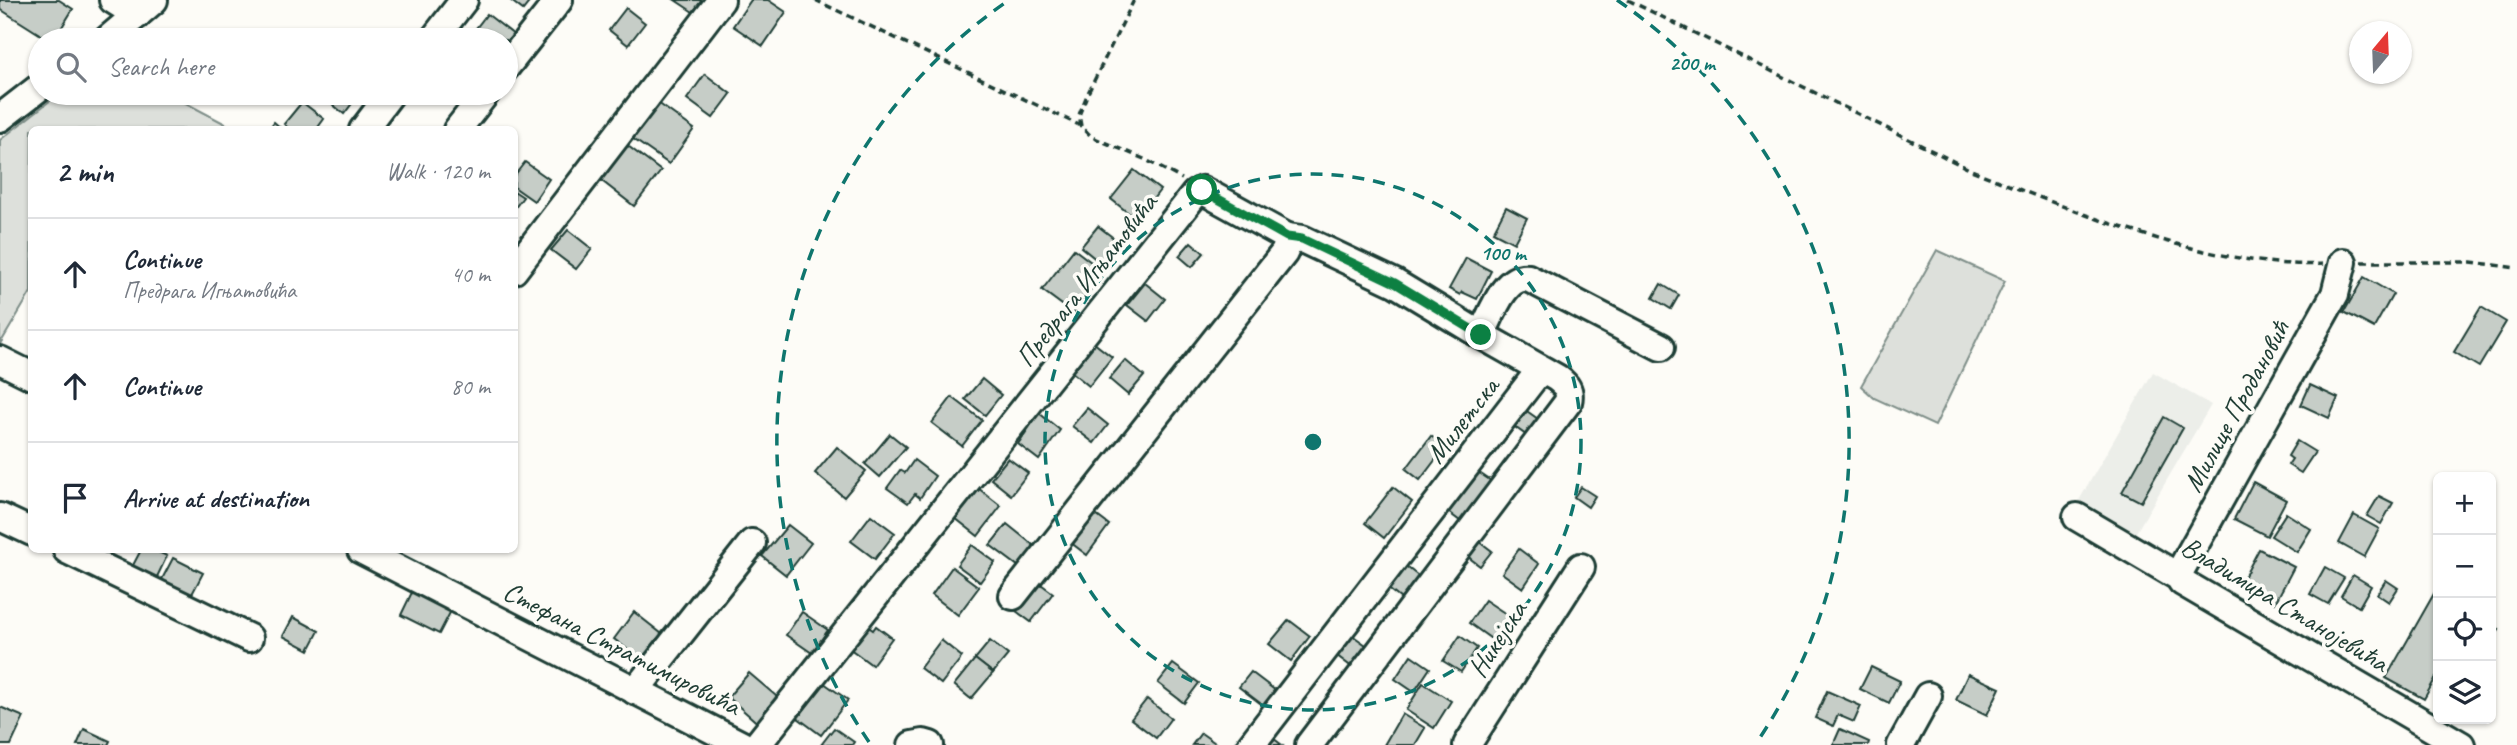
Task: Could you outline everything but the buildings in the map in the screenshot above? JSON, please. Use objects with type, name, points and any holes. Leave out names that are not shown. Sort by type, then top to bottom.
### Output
[{"type":"street","points":[[113,0],[145,8]]},
{"type":"street","points":[[442,28],[464,0]]},
{"type":"street","points":[[518,52],[559,0]]},
{"type":"street","points":[[518,265],[722,0]]},
{"type":"street","points":[[121,28],[145,8]]},
{"type":"street","points":[[0,118],[28,96]]},
{"type":"street","points":[[366,126],[382,105]]},
{"type":"street","points":[[460,126],[477,105]]},
{"type":"street","name":"Предрага Игњатовића","points":[[757,745],[1195,194],[1202,190],[1287,237],[1302,239],[1395,283],[1481,335]]},
{"type":"street","points":[[1013,596],[1284,253],[1288,244],[1287,237]]},
{"type":"street","name":"Милице Продановић","points":[[2179,577],[2335,293],[2343,262]]},
{"type":"street","name":"Милетска","points":[[1251,745],[1540,370],[1481,335],[1513,280],[1519,276],[1528,278],[1661,347]]},
{"type":"street","points":[[0,360],[28,374]]},
{"type":"street","points":[[1309,745],[1568,402],[1570,393],[1565,384],[1540,370]]},
{"type":"street","points":[[0,517],[28,530]]},
{"type":"street","name":"Владимира Станојевића","points":[[2077,517],[2179,577],[2182,582],[2461,745]]},
{"type":"street","points":[[635,691],[752,542]]},
{"type":"street","points":[[73,553],[249,638]]},
{"type":"street","name":"Стефана Стратимировића","points":[[367,553],[742,745]]},
{"type":"street","name":"Никејска","points":[[1467,745],[1581,567]]},
{"type":"street","points":[[1901,745],[1928,696]]},
{"type":"street","points":[[912,745],[930,745]]},
{"type":"path","points":[[815,0],[1081,126],[1092,137],[1144,159],[1202,190]]},
{"type":"path","points":[[1081,126],[1079,115],[1087,95],[1133,0]]},
{"type":"path","points":[[1628,0],[1969,169],[2078,212],[2188,246],[2231,256],[2303,265],[2343,262],[2471,262],[2517,268]]},
{"type":"shaded area","points":[[45,105],[190,105],[229,126],[28,126],[28,297],[0,344],[0,140]]},
{"type":"shaded area","points":[[1937,250],[2005,281],[1935,426],[1874,398],[1861,386]]},
{"type":"shaded area","points":[[2153,372],[2211,405],[2121,558],[2066,523]]},
{"type":"route","points":[[1202,190],[1287,237],[1302,239],[1395,283],[1481,335]]}]
